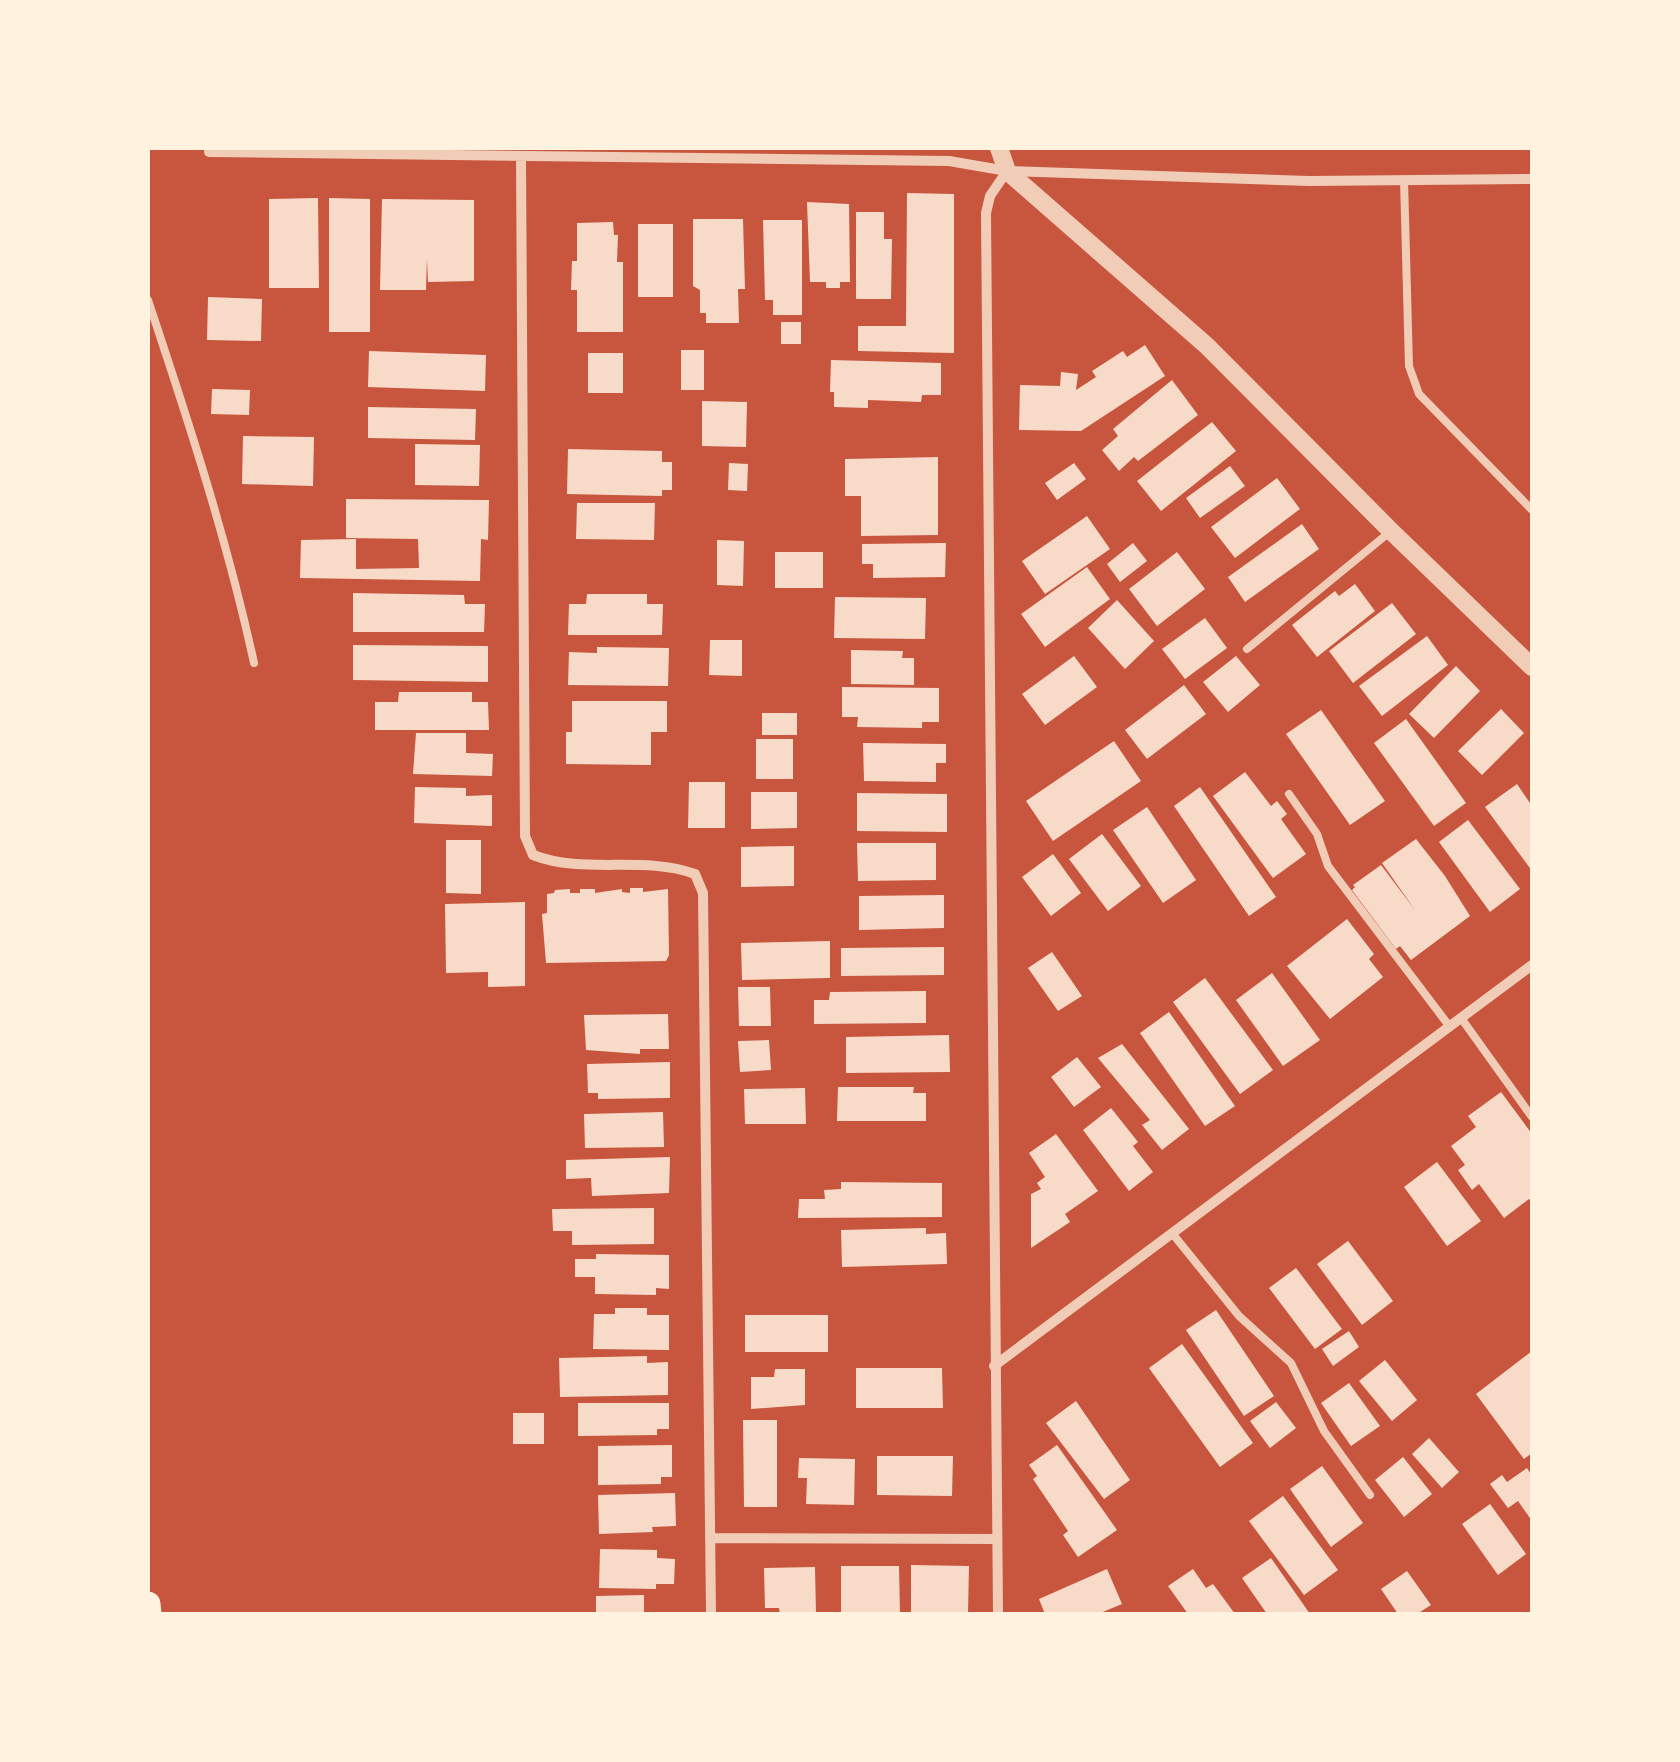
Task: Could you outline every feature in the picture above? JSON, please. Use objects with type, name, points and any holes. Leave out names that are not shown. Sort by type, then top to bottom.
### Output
[{"type":"highway","points":[[148,1604],[149,1614]]},
{"type":"street","points":[[999,148],[1007,171],[1207,346],[1390,531],[1532,667]]},
{"type":"street","points":[[209,150],[949,161],[1007,171],[1309,181],[1532,179]]},
{"type":"street","points":[[521,157],[525,836],[533,854],[554,863],[671,865],[695,874],[703,894],[711,1614]]},
{"type":"street","points":[[998,1614],[986,213],[990,196],[1007,171]]},
{"type":"street","points":[[994,1366],[1532,965]]},
{"type":"street","points":[[710,1538],[997,1539]]},
{"type":"lane","points":[[1404,180],[1409,366],[1418,394],[1532,510]]},
{"type":"lane","points":[[148,300],[200,454],[254,664]]},
{"type":"lane","points":[[1247,649],[1390,531]]},
{"type":"lane","points":[[1289,794],[1316,834],[1328,866],[1450,1026]]},
{"type":"lane","points":[[1461,1018],[1532,1117]]},
{"type":"lane","points":[[1172,1233],[1239,1316],[1291,1363],[1324,1432],[1370,1495]]},
{"type":"building","points":[[907,193],[954,194],[954,353],[858,351],[858,326],[906,326]]},
{"type":"building","points":[[318,198],[319,288],[269,288],[269,199]]},
{"type":"building","points":[[329,198],[370,199],[370,332],[329,332]]},
{"type":"building","points":[[382,199],[474,200],[474,281],[428,282],[427,259],[426,290],[380,290]]},
{"type":"building","points":[[807,202],[849,204],[850,282],[840,282],[840,288],[826,288],[826,282],[810,282]]},
{"type":"building","points":[[856,212],[884,212],[884,239],[892,239],[891,299],[856,299]]},
{"type":"building","points":[[693,219],[743,219],[745,289],[738,289],[739,323],[706,323],[706,313],[700,313],[700,290],[693,286]]},
{"type":"building","points":[[763,220],[802,220],[802,315],[773,315],[773,300],[765,300]]},
{"type":"building","points":[[613,222],[614,235],[618,235],[617,262],[623,262],[623,332],[577,332],[577,290],[571,290],[572,261],[577,261],[577,223]]},
{"type":"building","points":[[638,224],[673,224],[673,297],[638,297]]},
{"type":"building","points":[[208,297],[262,299],[261,341],[207,340]]},
{"type":"building","points":[[781,322],[801,322],[801,344],[781,344]]},
{"type":"building","points":[[1145,345],[1165,376],[1081,431],[1019,430],[1020,385],[1060,386],[1061,372],[1078,374],[1076,390],[1096,377],[1092,371],[1123,351],[1127,357]]},
{"type":"building","points":[[681,350],[704,350],[704,390],[681,390]]},
{"type":"building","points":[[369,351],[486,355],[485,391],[368,387]]},
{"type":"building","points":[[588,353],[623,353],[623,393],[588,393]]},
{"type":"building","points":[[831,360],[941,363],[941,395],[922,395],[921,402],[868,400],[868,408],[834,407],[834,392],[830,392]]},
{"type":"building","points":[[1172,380],[1198,415],[1119,471],[1102,450],[1118,436],[1113,429]]},
{"type":"building","points":[[212,389],[250,390],[249,415],[211,414]]},
{"type":"building","points":[[702,401],[747,402],[746,447],[702,446]]},
{"type":"building","points":[[368,407],[476,409],[475,440],[368,438]]},
{"type":"building","points":[[1212,422],[1236,451],[1161,511],[1137,481]]},
{"type":"building","points":[[243,436],[314,437],[313,486],[242,484]]},
{"type":"building","points":[[415,444],[480,445],[479,486],[415,485]]},
{"type":"building","points":[[568,449],[662,451],[662,462],[672,462],[672,490],[662,490],[662,496],[567,494]]},
{"type":"building","points":[[938,457],[938,535],[861,536],[861,496],[845,496],[845,459]]},
{"type":"building","points":[[729,463],[748,464],[747,491],[728,490]]},
{"type":"building","points":[[1074,463],[1086,479],[1057,500],[1045,483]]},
{"type":"building","points":[[1230,466],[1245,486],[1200,518],[1186,498]]},
{"type":"building","points":[[1277,478],[1300,509],[1235,558],[1211,527]]},
{"type":"building","points":[[346,499],[489,500],[488,540],[481,539],[480,581],[300,578],[301,540],[356,539],[356,569],[419,568],[418,539],[346,538]]},
{"type":"building","points":[[577,503],[655,503],[654,540],[576,539]]},
{"type":"building","points":[[1087,516],[1110,549],[1045,594],[1022,561]]},
{"type":"building","points":[[1302,524],[1319,549],[1245,602],[1228,577]]},
{"type":"building","points":[[717,540],[744,541],[743,586],[717,585]]},
{"type":"building","points":[[946,543],[945,577],[873,578],[873,564],[862,564],[862,544]]},
{"type":"building","points":[[1133,543],[1147,561],[1120,582],[1107,564]]},
{"type":"building","points":[[775,552],[823,552],[823,588],[775,588]]},
{"type":"building","points":[[1177,552],[1205,589],[1157,626],[1129,589]]},
{"type":"building","points":[[1087,567],[1110,599],[1045,647],[1021,614]]},
{"type":"building","points":[[1355,584],[1375,611],[1317,657],[1292,625],[1335,591],[1339,596]]},
{"type":"building","points":[[353,593],[464,595],[465,604],[485,604],[484,632],[353,632]]},
{"type":"building","points":[[587,594],[647,594],[647,604],[663,604],[662,635],[568,635],[569,604],[586,604]]},
{"type":"building","points":[[835,597],[926,598],[925,639],[834,638]]},
{"type":"building","points":[[1117,600],[1154,641],[1125,669],[1088,628]]},
{"type":"building","points":[[1392,603],[1416,634],[1353,683],[1329,651]]},
{"type":"building","points":[[1205,618],[1227,648],[1185,679],[1162,649]]},
{"type":"building","points":[[1427,636],[1448,665],[1382,716],[1359,686]]},
{"type":"building","points":[[710,640],[742,640],[742,676],[709,675]]},
{"type":"building","points":[[353,645],[488,646],[488,682],[353,680]]},
{"type":"building","points":[[597,647],[669,648],[668,686],[568,685],[569,652],[597,653]]},
{"type":"building","points":[[851,650],[903,651],[902,658],[914,658],[914,685],[851,684]]},
{"type":"building","points":[[1074,656],[1097,687],[1045,725],[1022,694]]},
{"type":"building","points":[[1236,656],[1260,685],[1228,712],[1203,682]]},
{"type":"building","points":[[1456,666],[1480,691],[1434,738],[1409,714]]},
{"type":"building","points":[[1184,685],[1206,714],[1147,759],[1125,730]]},
{"type":"building","points":[[842,687],[939,688],[939,722],[922,722],[922,728],[857,727],[858,717],[842,717]]},
{"type":"building","points":[[399,692],[472,692],[472,702],[488,702],[489,730],[375,730],[375,702],[398,702]]},
{"type":"building","points":[[572,701],[667,701],[667,732],[651,732],[651,765],[566,764],[566,732],[572,732]]},
{"type":"building","points":[[1501,709],[1524,733],[1482,775],[1458,751]]},
{"type":"building","points":[[1321,710],[1385,801],[1350,825],[1286,734]]},
{"type":"building","points":[[762,713],[797,713],[797,735],[762,735]]},
{"type":"building","points":[[1406,719],[1466,803],[1434,826],[1374,743]]},
{"type":"building","points":[[416,733],[466,733],[466,753],[493,754],[492,776],[413,774]]},
{"type":"building","points":[[756,739],[793,739],[793,779],[756,779]]},
{"type":"building","points":[[1114,741],[1141,781],[1053,841],[1026,801]]},
{"type":"building","points":[[863,743],[946,744],[946,763],[936,763],[936,782],[864,781]]},
{"type":"building","points":[[1245,772],[1271,806],[1277,801],[1287,814],[1281,819],[1306,854],[1273,878],[1213,796]]},
{"type":"building","points":[[689,782],[725,782],[725,828],[688,828]]},
{"type":"building","points":[[1517,784],[1532,806],[1532,871],[1485,807]]},
{"type":"building","points":[[415,787],[466,788],[466,796],[492,795],[492,826],[414,823]]},
{"type":"building","points":[[1200,787],[1276,897],[1249,916],[1174,806]]},
{"type":"building","points":[[751,792],[797,792],[797,828],[751,829]]},
{"type":"building","points":[[857,793],[947,794],[947,832],[857,831]]},
{"type":"building","points":[[1147,807],[1196,880],[1163,903],[1113,830]]},
{"type":"building","points":[[1468,820],[1520,889],[1490,912],[1439,842]]},
{"type":"building","points":[[1102,834],[1141,886],[1108,911],[1069,859]]},
{"type":"building","points":[[1416,839],[1470,916],[1411,960],[1400,946],[1396,949],[1352,890],[1353,885],[1381,865],[1415,910],[1382,863]]},
{"type":"building","points":[[446,840],[481,840],[481,894],[446,893]]},
{"type":"building","points":[[857,843],[936,843],[936,880],[858,881]]},
{"type":"building","points":[[794,846],[794,886],[741,887],[741,847]]},
{"type":"building","points":[[1053,854],[1081,893],[1051,916],[1022,877]]},
{"type":"building","points":[[630,888],[643,888],[643,892],[668,889],[666,961],[546,963],[542,914],[547,913],[547,894],[570,889],[570,893],[580,893],[580,889],[595,889],[595,893],[622,889],[630,893]]},
{"type":"building","points":[[944,895],[944,928],[859,930],[859,896]]},
{"type":"building","points":[[525,902],[525,986],[488,987],[488,972],[446,973],[445,904]]},
{"type":"building","points":[[1347,919],[1374,954],[1369,959],[1383,977],[1330,1019],[1287,966]]},
{"type":"building","points":[[830,941],[830,978],[742,980],[741,943]]},
{"type":"building","points":[[944,947],[944,975],[841,976],[841,948]]},
{"type":"building","points":[[1052,952],[1082,996],[1058,1011],[1028,968]]},
{"type":"building","points":[[1272,973],[1320,1040],[1283,1066],[1236,1000]]},
{"type":"building","points":[[1205,978],[1273,1070],[1240,1094],[1173,1002]]},
{"type":"building","points":[[738,987],[770,987],[771,1026],[739,1026]]},
{"type":"building","points":[[926,991],[926,1023],[814,1024],[814,1000],[829,1000],[830,992]]},
{"type":"building","points":[[1169,1012],[1235,1106],[1205,1126],[1140,1033]]},
{"type":"building","points":[[668,1014],[669,1049],[640,1049],[640,1054],[586,1050],[584,1015]]},
{"type":"building","points":[[949,1035],[950,1072],[846,1073],[846,1037]]},
{"type":"building","points":[[769,1040],[771,1070],[740,1072],[738,1041]]},
{"type":"building","points":[[1122,1044],[1189,1129],[1162,1150],[1142,1125],[1150,1120],[1098,1058]]},
{"type":"building","points":[[1077,1057],[1101,1087],[1074,1107],[1051,1077]]},
{"type":"building","points":[[670,1062],[670,1098],[598,1099],[598,1093],[588,1093],[587,1064]]},
{"type":"building","points":[[838,1087],[914,1087],[913,1093],[926,1093],[926,1121],[837,1121]]},
{"type":"building","points":[[805,1088],[806,1124],[745,1124],[744,1089]]},
{"type":"building","points":[[1501,1092],[1532,1134],[1532,1203],[1529,1199],[1504,1218],[1479,1184],[1472,1190],[1458,1170],[1465,1165],[1451,1146],[1476,1127],[1468,1116]]},
{"type":"building","points":[[1111,1108],[1138,1142],[1133,1146],[1153,1172],[1129,1191],[1083,1130]]},
{"type":"building","points":[[663,1112],[664,1147],[585,1148],[584,1114]]},
{"type":"building","points":[[1056,1134],[1098,1191],[1065,1214],[1070,1222],[1031,1248],[1031,1194],[1041,1189],[1037,1183],[1045,1177],[1029,1153]]},
{"type":"building","points":[[670,1157],[669,1193],[592,1196],[591,1178],[566,1179],[566,1160]]},
{"type":"building","points":[[1437,1162],[1481,1221],[1447,1246],[1404,1187]]},
{"type":"building","points":[[841,1182],[942,1183],[942,1217],[798,1218],[799,1199],[825,1199],[824,1190],[841,1189]]},
{"type":"building","points":[[654,1208],[654,1244],[572,1245],[572,1231],[553,1231],[552,1209]]},
{"type":"building","points":[[926,1228],[926,1234],[946,1233],[947,1264],[842,1267],[841,1230]]},
{"type":"building","points":[[1348,1241],[1393,1301],[1362,1325],[1317,1264]]},
{"type":"building","points":[[596,1254],[669,1255],[669,1289],[656,1288],[656,1295],[595,1294],[595,1277],[575,1277],[575,1259],[596,1259]]},
{"type":"building","points":[[1296,1268],[1342,1329],[1315,1349],[1269,1288]]},
{"type":"building","points":[[615,1308],[647,1308],[647,1315],[669,1315],[669,1350],[593,1349],[594,1314],[615,1314]]},
{"type":"building","points":[[1216,1310],[1274,1396],[1244,1416],[1186,1330]]},
{"type":"building","points":[[745,1315],[828,1315],[828,1352],[745,1352]]},
{"type":"building","points":[[1349,1331],[1359,1347],[1333,1366],[1322,1349]]},
{"type":"building","points":[[1182,1344],[1253,1443],[1220,1467],[1149,1368]]},
{"type":"building","points":[[1532,1351],[1532,1453],[1524,1459],[1476,1394]]},
{"type":"building","points":[[647,1356],[647,1363],[668,1362],[668,1395],[560,1397],[559,1358]]},
{"type":"building","points":[[1385,1360],[1417,1400],[1392,1421],[1359,1381]]},
{"type":"building","points":[[856,1368],[942,1368],[943,1408],[856,1408]]},
{"type":"building","points":[[775,1369],[805,1369],[805,1405],[751,1409],[751,1377],[774,1377]]},
{"type":"building","points":[[1349,1383],[1380,1426],[1351,1446],[1321,1403]]},
{"type":"building","points":[[1076,1401],[1130,1480],[1104,1499],[1046,1423]]},
{"type":"building","points":[[1276,1402],[1296,1428],[1270,1448],[1250,1421]]},
{"type":"building","points":[[578,1403],[669,1403],[669,1429],[657,1429],[657,1435],[578,1436]]},
{"type":"building","points":[[513,1413],[544,1413],[544,1444],[513,1444]]},
{"type":"building","points":[[743,1420],[777,1420],[777,1507],[744,1507]]},
{"type":"building","points":[[1429,1438],[1459,1472],[1442,1488],[1412,1454]]},
{"type":"building","points":[[672,1445],[672,1477],[661,1477],[661,1484],[598,1485],[598,1446]]},
{"type":"building","points":[[1057,1445],[1117,1530],[1078,1557],[1063,1535],[1068,1531],[1033,1479],[1037,1476],[1029,1465]]},
{"type":"building","points":[[877,1456],[953,1456],[952,1496],[877,1495]]},
{"type":"building","points":[[1403,1457],[1432,1494],[1404,1517],[1375,1480]]},
{"type":"building","points":[[799,1458],[855,1459],[854,1505],[806,1504],[807,1478],[798,1478]]},
{"type":"building","points":[[1322,1466],[1363,1523],[1331,1547],[1290,1489]]},
{"type":"building","points":[[1527,1468],[1532,1476],[1532,1521],[1518,1501],[1508,1508],[1490,1484],[1502,1475],[1507,1482]]},
{"type":"building","points":[[675,1493],[676,1526],[652,1527],[653,1532],[599,1534],[598,1495]]},
{"type":"building","points":[[1283,1496],[1338,1570],[1304,1595],[1249,1521]]},
{"type":"building","points":[[1490,1504],[1526,1554],[1498,1575],[1462,1524]]},
{"type":"building","points":[[600,1549],[657,1550],[657,1558],[675,1559],[674,1584],[656,1584],[656,1589],[599,1588]]},
{"type":"building","points":[[1271,1558],[1310,1614],[1267,1614],[1242,1578]]},
{"type":"building","points":[[911,1565],[969,1566],[968,1613],[911,1612]]},
{"type":"building","points":[[841,1566],[899,1566],[900,1614],[841,1614]]},
{"type":"building","points":[[815,1567],[816,1614],[780,1614],[779,1608],[765,1608],[764,1568]]},
{"type":"building","points":[[1107,1569],[1122,1604],[1098,1614],[1045,1614],[1039,1599]]},
{"type":"building","points":[[1193,1569],[1206,1588],[1213,1584],[1235,1614],[1188,1614],[1168,1586]]},
{"type":"building","points":[[1407,1571],[1431,1605],[1417,1614],[1398,1614],[1381,1589]]},
{"type":"building","points":[[644,1595],[644,1614],[596,1614],[596,1596]]}]
